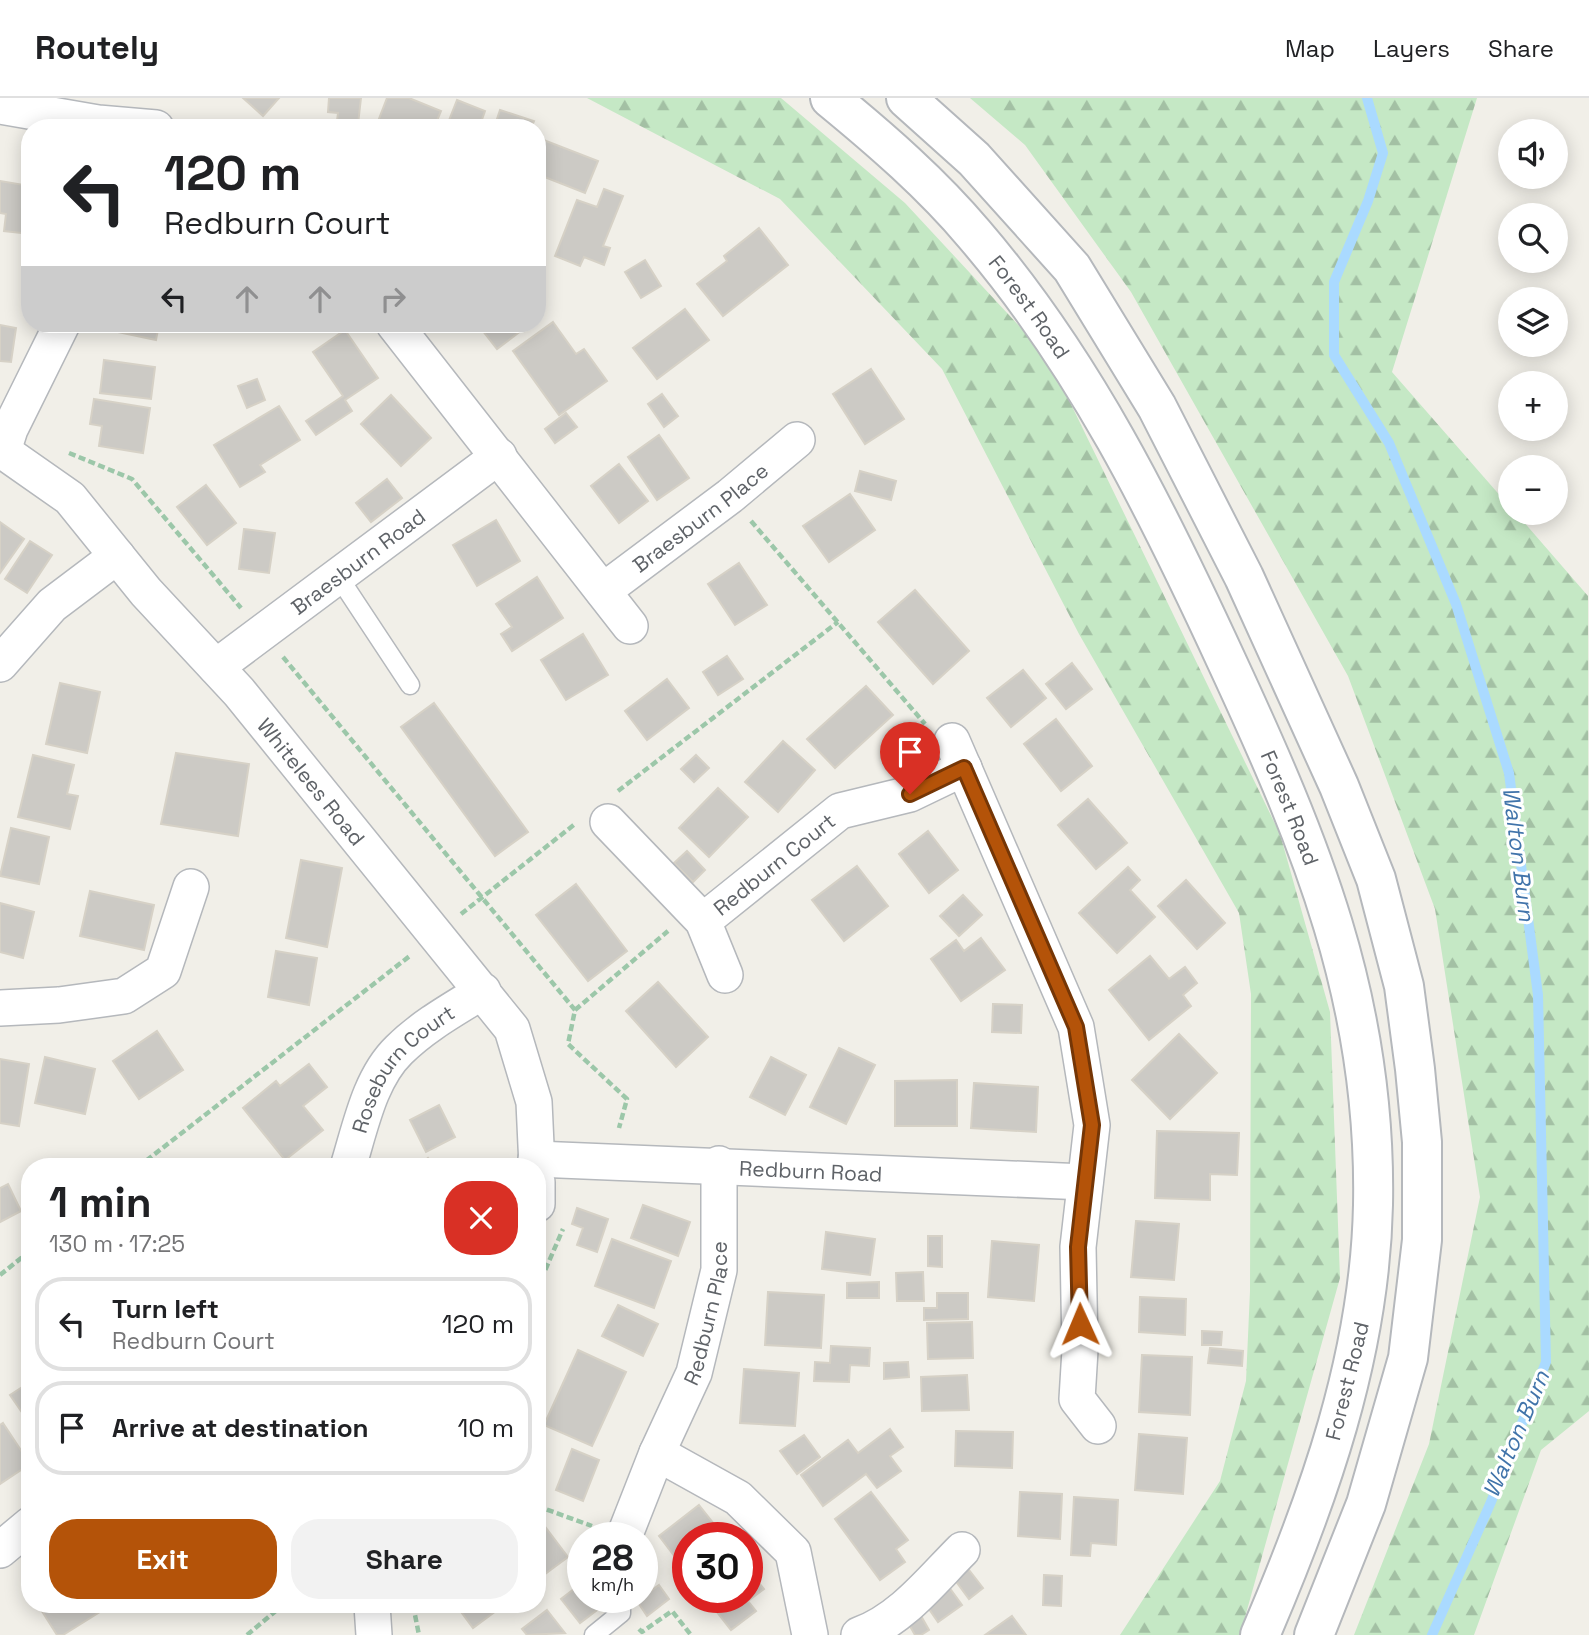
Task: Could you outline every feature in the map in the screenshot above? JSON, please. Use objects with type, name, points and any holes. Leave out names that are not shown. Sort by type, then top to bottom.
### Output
[{"type":"street","name":"Forest Road","points":[[830,98],[936,193],[972,230],[1037,314],[1102,411],[1162,524],[1260,732],[1307,842],[1338,936],[1354,998],[1370,1097],[1373,1209],[1366,1300],[1334,1438],[1260,1635]]},
{"type":"street","points":[[906,98],[974,159],[1072,268],[1157,407],[1244,577],[1339,786],[1376,879],[1404,986],[1415,1069],[1422,1142],[1422,1240],[1408,1358],[1366,1504],[1314,1635]]},
{"type":"street","points":[[0,106],[66,119]]},
{"type":"street","points":[[2,450],[58,333]]},
{"type":"street","points":[[401,333],[630,626]]},
{"type":"street","name":"Braesburn Place","points":[[603,590],[730,496],[797,440]]},
{"type":"street","name":"Whitelees Road","points":[[2,450],[70,498],[146,592],[216,667],[438,934],[512,1029],[534,1102],[537,1158]]},
{"type":"street","name":"Braesburn Road","points":[[216,667],[499,456]]},
{"type":"street","points":[[0,664],[52,605],[117,556]]},
{"type":"street","points":[[958,754],[1076,1027],[1092,1125],[1078,1247],[1080,1350],[1077,1399],[1098,1426]]},
{"type":"street","name":"Redburn Court","points":[[704,921],[840,811],[910,794],[958,754]]},
{"type":"street","name":"Redburn Court","points":[[599,813],[704,921],[725,975]]},
{"type":"street","points":[[0,1008],[59,1005],[124,996],[163,971],[191,887]]},
{"type":"street","name":"Roseburn Court","points":[[351,1158],[370,1095],[397,1051],[429,1024],[483,991]]},
{"type":"street","name":"Redburn Road","points":[[546,1168],[610,1160],[1085,1182]]},
{"type":"street","name":"Redburn Place","points":[[630,1522],[657,1453],[694,1373],[719,1270],[719,1164]]},
{"type":"street","points":[[657,1453],[738,1498],[793,1552],[810,1635]]},
{"type":"street","points":[[0,1549],[21,1532]]},
{"type":"street","points":[[859,1635],[874,1629],[902,1609],[962,1550]]},
{"type":"street","points":[[373,1613],[374,1635]]},
{"type":"lane","points":[[338,576],[410,685]]},
{"type":"lane","points":[[594,1635],[614,1613]]},
{"type":"path","points":[[59,449],[132,480],[575,1010]]},
{"type":"path","points":[[730,496],[933,733],[958,754]]},
{"type":"path","points":[[150,1158],[438,934],[481,896],[599,813],[838,622]]},
{"type":"path","points":[[610,1160],[627,1099],[568,1044],[575,1010],[668,930],[704,921]]},
{"type":"path","points":[[0,1275],[21,1258]]},
{"type":"path","points":[[546,1509],[580,1522]]},
{"type":"path","points":[[627,1613],[642,1632],[673,1611],[691,1635]]},
{"type":"path","points":[[247,1635],[273,1613]]},
{"type":"path","points":[[415,1613],[419,1635]]},
{"type":"green space","points":[[587,98],[781,98],[905,203],[1048,357],[1280,834],[1330,1012],[1340,1278],[1240,1635],[1120,1635],[1220,1481],[1246,1381],[1250,1291],[1251,994],[1239,913],[1079,634],[942,369],[780,199]]},
{"type":"green space","points":[[970,98],[1477,98],[1392,372],[1498,493],[1498,525],[1526,525],[1588,596],[1589,1411],[1541,1450],[1474,1635],[1354,1635],[1429,1444],[1480,1197],[1435,909],[1348,676],[1131,292],[1025,145]]},
{"type":"building","points":[[243,98],[279,98],[263,116]]},
{"type":"building","points":[[329,98],[361,98],[359,119],[337,119],[338,113],[328,112]]},
{"type":"building","points":[[387,98],[409,98],[441,111],[438,119],[379,119]]},
{"type":"building","points":[[457,100],[485,111],[482,119],[450,119]]},
{"type":"building","points":[[500,110],[528,119],[497,119]]},
{"type":"building","points":[[546,141],[598,161],[585,193],[546,178]]},
{"type":"building","points":[[0,181],[21,184],[21,233],[4,231],[6,214],[0,213]]},
{"type":"building","points":[[604,189],[623,196],[603,246],[610,248],[604,265],[584,257],[580,266],[555,256],[577,200],[597,207]]},
{"type":"building","points":[[759,228],[788,265],[723,316],[697,284],[727,261],[724,256]]},
{"type":"building","points":[[645,260],[661,286],[641,298],[625,272]]},
{"type":"building","points":[[685,309],[709,340],[657,379],[633,348]]},
{"type":"building","points":[[553,322],[576,354],[584,349],[607,381],[559,415],[513,351],[538,333],[546,333],[546,327]]},
{"type":"building","points":[[0,325],[16,328],[11,362],[0,361]]},
{"type":"building","points":[[123,333],[157,333],[156,340]]},
{"type":"building","points":[[341,333],[347,333],[378,378],[345,400],[352,411],[316,435],[306,421],[343,396],[313,352]]},
{"type":"building","points":[[484,333],[518,333],[497,349]]},
{"type":"building","points":[[104,360],[155,367],[151,399],[100,393]]},
{"type":"building","points":[[871,369],[904,419],[865,444],[833,394]]},
{"type":"building","points":[[257,379],[265,400],[247,408],[238,386]]},
{"type":"building","points":[[662,394],[678,416],[664,427],[648,404]]},
{"type":"building","points":[[391,395],[431,438],[401,466],[361,424]]},
{"type":"building","points":[[94,399],[150,408],[143,453],[99,446],[102,426],[90,424]]},
{"type":"building","points":[[279,406],[300,440],[260,465],[265,472],[240,487],[214,445]]},
{"type":"building","points":[[566,413],[577,427],[555,443],[545,429]]},
{"type":"building","points":[[659,435],[689,478],[657,500],[628,457]]},
{"type":"building","points":[[619,464],[648,501],[619,523],[591,486]]},
{"type":"building","points":[[860,471],[896,481],[891,500],[855,491]]},
{"type":"building","points":[[387,479],[402,498],[371,522],[356,503]]},
{"type":"building","points":[[206,485],[236,523],[207,545],[177,507]]},
{"type":"building","points":[[850,494],[875,530],[829,562],[803,526]]},
{"type":"building","points":[[496,520],[520,561],[477,586],[453,545]]},
{"type":"building","points":[[0,522],[24,539],[0,573]]},
{"type":"building","points":[[244,529],[275,533],[269,573],[239,569]]},
{"type":"building","points":[[30,541],[52,555],[27,593],[5,579]]},
{"type":"building","points":[[739,563],[767,605],[735,625],[708,584]]},
{"type":"building","points":[[537,577],[563,618],[512,651],[501,634],[512,627],[496,604]]},
{"type":"building","points":[[915,590],[969,651],[933,684],[878,622]]},
{"type":"building","points":[[583,634],[608,675],[566,700],[541,660]]},
{"type":"building","points":[[727,656],[743,679],[718,695],[703,672]]},
{"type":"building","points":[[1072,663],[1092,689],[1066,709],[1046,684]]},
{"type":"building","points":[[1023,670],[1046,698],[1011,727],[987,698]]},
{"type":"building","points":[[667,679],[689,708],[647,740],[625,711]]},
{"type":"building","points":[[60,683],[100,692],[87,753],[46,744]]},
{"type":"building","points":[[866,686],[893,715],[835,768],[807,739]]},
{"type":"building","points":[[434,703],[528,832],[495,856],[401,727]]},
{"type":"building","points":[[1056,719],[1092,766],[1061,791],[1024,744]]},
{"type":"building","points":[[783,741],[815,770],[778,812],[745,782]]},
{"type":"building","points":[[176,753],[249,764],[238,836],[161,824]]},
{"type":"building","points":[[33,755],[74,765],[67,794],[78,796],[70,829],[18,817]]},
{"type":"building","points":[[696,755],[709,768],[694,782],[681,769]]},
{"type":"building","points":[[718,788],[748,817],[709,857],[679,828]]},
{"type":"building","points":[[1088,799],[1127,843],[1096,869],[1058,825]]},
{"type":"building","points":[[11,828],[49,837],[39,884],[0,876]]},
{"type":"building","points":[[928,831],[958,870],[929,893],[899,854]]},
{"type":"building","points":[[687,851],[705,870],[693,882],[674,863]]},
{"type":"building","points":[[301,860],[342,868],[327,947],[286,938]]},
{"type":"building","points":[[857,866],[888,906],[844,941],[812,900]]},
{"type":"building","points":[[1128,867],[1140,880],[1130,890],[1155,917],[1117,953],[1079,913]]},
{"type":"building","points":[[1186,880],[1225,923],[1197,949],[1158,906]]},
{"type":"building","points":[[576,884],[627,951],[588,981],[536,915]]},
{"type":"building","points":[[90,891],[154,905],[144,950],[80,936]]},
{"type":"building","points":[[963,895],[982,915],[959,936],[940,916]]},
{"type":"building","points":[[0,903],[34,912],[23,958],[0,952]]},
{"type":"building","points":[[981,938],[1005,970],[961,1001],[931,959],[956,940],[964,951]]},
{"type":"building","points":[[276,951],[317,958],[309,1005],[268,997]]},
{"type":"building","points":[[1150,956],[1169,979],[1185,967],[1197,983],[1183,995],[1191,1006],[1149,1040],[1109,990]]},
{"type":"building","points":[[658,982],[708,1037],[676,1067],[626,1011]]},
{"type":"building","points":[[993,1004],[1022,1005],[1021,1033],[992,1032]]},
{"type":"building","points":[[157,1031],[183,1070],[139,1099],[113,1061]]},
{"type":"building","points":[[1179,1034],[1217,1073],[1170,1119],[1132,1080]]},
{"type":"building","points":[[839,1048],[875,1065],[846,1124],[810,1107]]},
{"type":"building","points":[[45,1057],[95,1069],[85,1114],[35,1103]]},
{"type":"building","points":[[771,1057],[806,1075],[785,1115],[750,1097]]},
{"type":"building","points":[[0,1059],[29,1064],[19,1126],[0,1123]]},
{"type":"building","points":[[309,1064],[327,1087],[303,1106],[323,1130],[288,1158],[283,1158],[243,1108],[276,1081],[280,1086]]},
{"type":"building","points":[[957,1080],[957,1126],[895,1126],[895,1081]]},
{"type":"building","points":[[974,1083],[1038,1087],[1036,1132],[971,1128]]},
{"type":"building","points":[[439,1105],[455,1137],[426,1152],[410,1120]]},
{"type":"building","points":[[1157,1131],[1239,1133],[1237,1175],[1210,1174],[1210,1200],[1155,1198]]},
{"type":"building","points":[[8,1184],[21,1211],[0,1222],[0,1188]]},
{"type":"building","points":[[643,1205],[690,1222],[678,1256],[631,1238]]},
{"type":"building","points":[[577,1208],[608,1219],[597,1252],[577,1245],[583,1228],[572,1224]]},
{"type":"building","points":[[1136,1221],[1179,1224],[1174,1280],[1131,1277]]},
{"type":"building","points":[[826,1232],[875,1239],[870,1275],[822,1269]]},
{"type":"building","points":[[928,1236],[942,1236],[942,1267],[928,1266]]},
{"type":"building","points":[[612,1239],[671,1261],[654,1308],[595,1286]]},
{"type":"building","points":[[992,1241],[1039,1245],[1034,1301],[988,1297]]},
{"type":"building","points":[[923,1272],[924,1301],[897,1301],[896,1273]]},
{"type":"building","points":[[879,1282],[879,1298],[847,1298],[847,1283]]},
{"type":"building","points":[[768,1292],[824,1295],[821,1348],[765,1345]]},
{"type":"building","points":[[937,1293],[968,1293],[968,1319],[924,1320],[924,1308],[937,1308]]},
{"type":"building","points":[[1140,1297],[1186,1299],[1185,1335],[1139,1332]]},
{"type":"building","points":[[618,1305],[658,1324],[643,1356],[602,1336]]},
{"type":"building","points":[[972,1322],[973,1358],[928,1359],[927,1323]]},
{"type":"building","points":[[1202,1331],[1222,1332],[1221,1345],[1202,1345]]},
{"type":"building","points":[[831,1346],[870,1348],[869,1366],[850,1365],[849,1382],[814,1381],[815,1362],[830,1363]]},
{"type":"building","points":[[1210,1348],[1243,1351],[1242,1366],[1208,1363]]},
{"type":"building","points":[[578,1350],[626,1372],[592,1446],[546,1426]]},
{"type":"building","points":[[1142,1355],[1192,1357],[1190,1415],[1139,1412]]},
{"type":"building","points":[[908,1362],[909,1377],[884,1379],[884,1363]]},
{"type":"building","points":[[744,1369],[799,1373],[795,1426],[740,1423]]},
{"type":"building","points":[[967,1375],[969,1410],[922,1411],[921,1377]]},
{"type":"building","points":[[21,1388],[21,1411],[10,1395]]},
{"type":"building","points":[[3,1423],[21,1450],[21,1470],[0,1484],[0,1425]]},
{"type":"building","points":[[890,1429],[903,1447],[890,1456],[901,1471],[877,1488],[866,1474],[823,1506],[801,1475],[848,1440],[858,1453]]},
{"type":"building","points":[[956,1431],[1013,1432],[1012,1468],[955,1466]]},
{"type":"building","points":[[1139,1434],[1187,1438],[1183,1494],[1135,1490]]},
{"type":"building","points":[[804,1435],[820,1457],[797,1474],[780,1451]]},
{"type":"building","points":[[572,1449],[599,1460],[583,1501],[556,1490]]},
{"type":"building","points":[[871,1492],[908,1540],[896,1549],[905,1562],[880,1580],[835,1519]]},
{"type":"building","points":[[1020,1492],[1062,1494],[1060,1539],[1018,1536]]},
{"type":"building","points":[[1074,1497],[1118,1500],[1116,1545],[1091,1543],[1090,1556],[1071,1555]]},
{"type":"building","points":[[699,1505],[712,1522],[677,1522]]},
{"type":"building","points":[[672,1526],[672,1553],[659,1536]]},
{"type":"building","points":[[546,1528],[567,1558],[546,1573]]},
{"type":"building","points":[[966,1566],[983,1588],[969,1599],[952,1576]]},
{"type":"building","points":[[1044,1575],[1062,1576],[1061,1606],[1043,1605]]},
{"type":"building","points":[[946,1583],[962,1605],[938,1622],[922,1599]]},
{"type":"building","points":[[658,1586],[669,1599],[658,1608]]},
{"type":"building","points":[[567,1594],[567,1607],[561,1599]]},
{"type":"building","points":[[916,1607],[929,1630],[921,1635],[915,1635],[903,1614]]},
{"type":"building","points":[[546,1611],[565,1633],[527,1635],[522,1629]]},
{"type":"building","points":[[43,1613],[98,1613],[63,1635],[57,1635]]},
{"type":"building","points":[[462,1613],[493,1613],[473,1628]]},
{"type":"building","points":[[572,1613],[593,1613],[580,1623]]},
{"type":"building","points":[[718,1613],[753,1613],[731,1630]]},
{"type":"building","points":[[1012,1616],[1026,1635],[985,1635]]},
{"type":"waterway","name":"Walton Burn","points":[[1367,98],[1383,153],[1368,201],[1334,282],[1334,355],[1389,443],[1456,604],[1509,773],[1538,995],[1546,1362],[1491,1502],[1432,1635]]},
{"type":"route","points":[[910,794],[964,768],[1076,1027],[1092,1125],[1078,1247],[1080,1324]]}]
